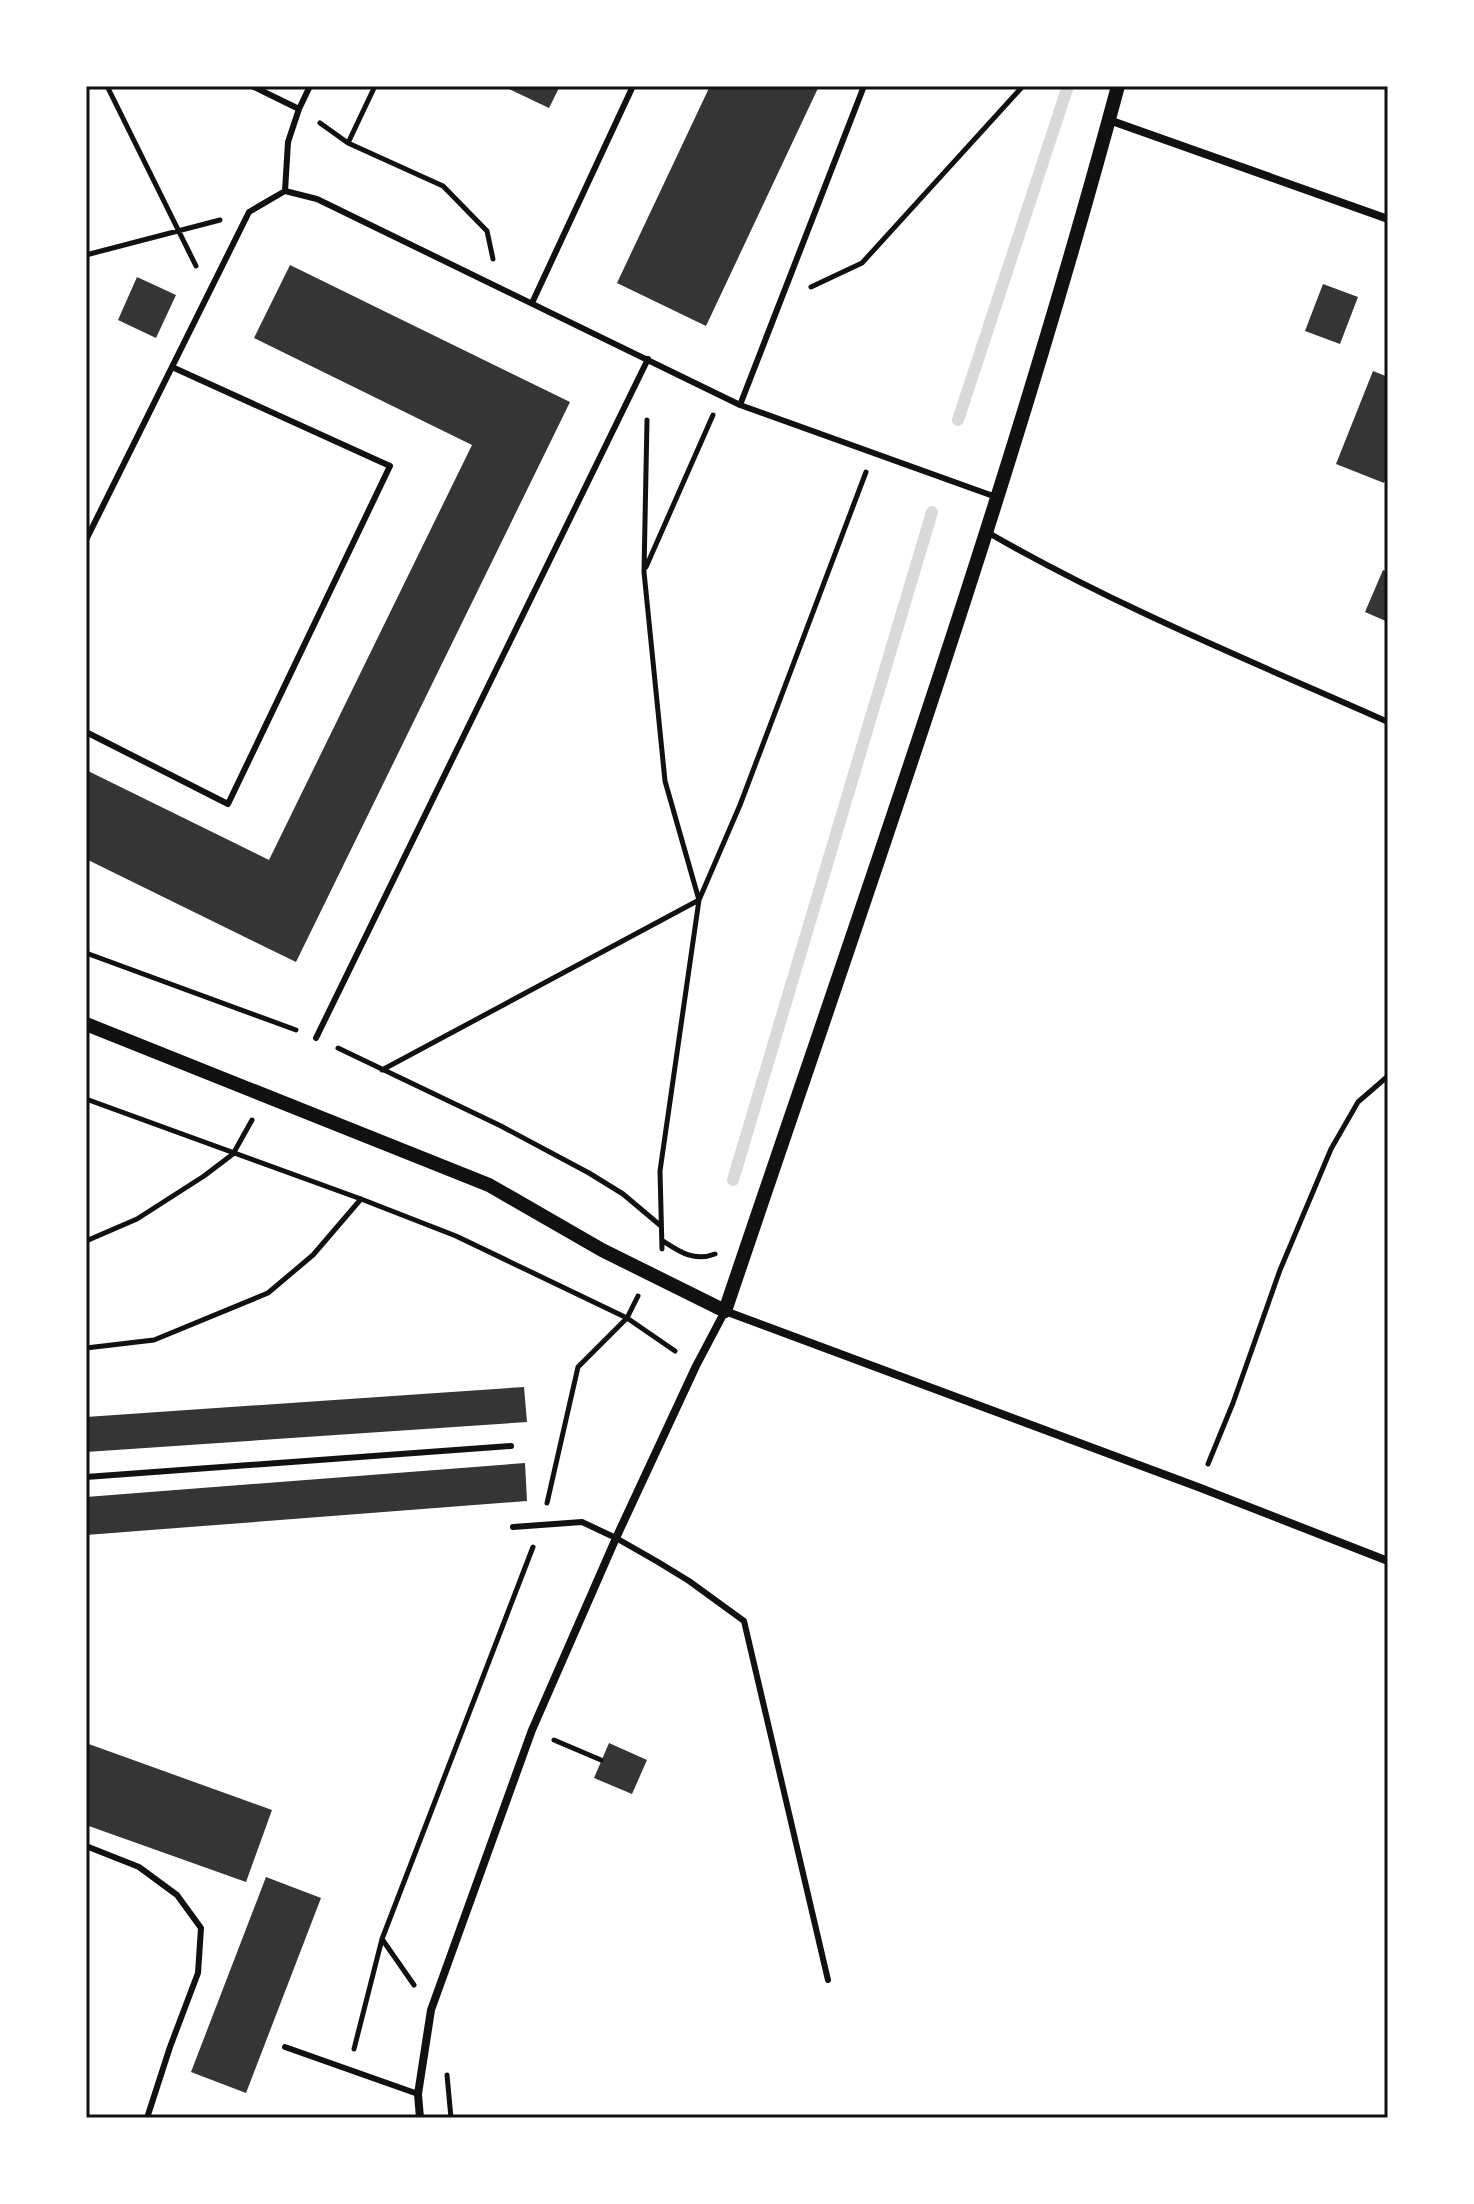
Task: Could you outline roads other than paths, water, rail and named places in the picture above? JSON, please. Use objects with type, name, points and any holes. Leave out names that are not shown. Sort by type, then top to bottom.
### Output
[{"type":"street","points":[[420,2118],[418,2094],[431,2010],[532,1730],[616,1538],[725,1311],[987,532],[1118,86]]},
{"type":"street","points":[[1109,120],[1388,219]]},
{"type":"street","points":[[86,1024],[489,1185],[602,1250],[725,1311],[1388,1561]]},
{"type":"lane","points":[[252,86],[299,109]]},
{"type":"lane","points":[[285,191],[288,142],[310,86]]},
{"type":"lane","points":[[532,303],[633,86]]},
{"type":"lane","points":[[740,405],[864,86]]},
{"type":"lane","points":[[86,540],[249,212],[285,191],[317,199],[740,405],[996,497]]},
{"type":"lane","points":[[316,1038],[648,359]]},
{"type":"lane","points":[[86,732],[228,804],[390,466],[172,367]]},
{"type":"lane","points":[[987,532],[1030,557],[1203,639],[1388,722]]},
{"type":"lane","points":[[86,1477],[511,1446]]},
{"type":"lane","points":[[513,1527],[582,1522],[616,1538],[689,1581],[744,1621],[828,1980]]},
{"type":"lane","points":[[86,1846],[139,1867],[177,1895],[201,1928],[198,1973],[147,2118]]},
{"type":"lane","points":[[285,2047],[418,2094]]},
{"type":"waterway","points":[[958,420],[1068,86]]},
{"type":"waterway","points":[[733,1180],[932,512]]}]
